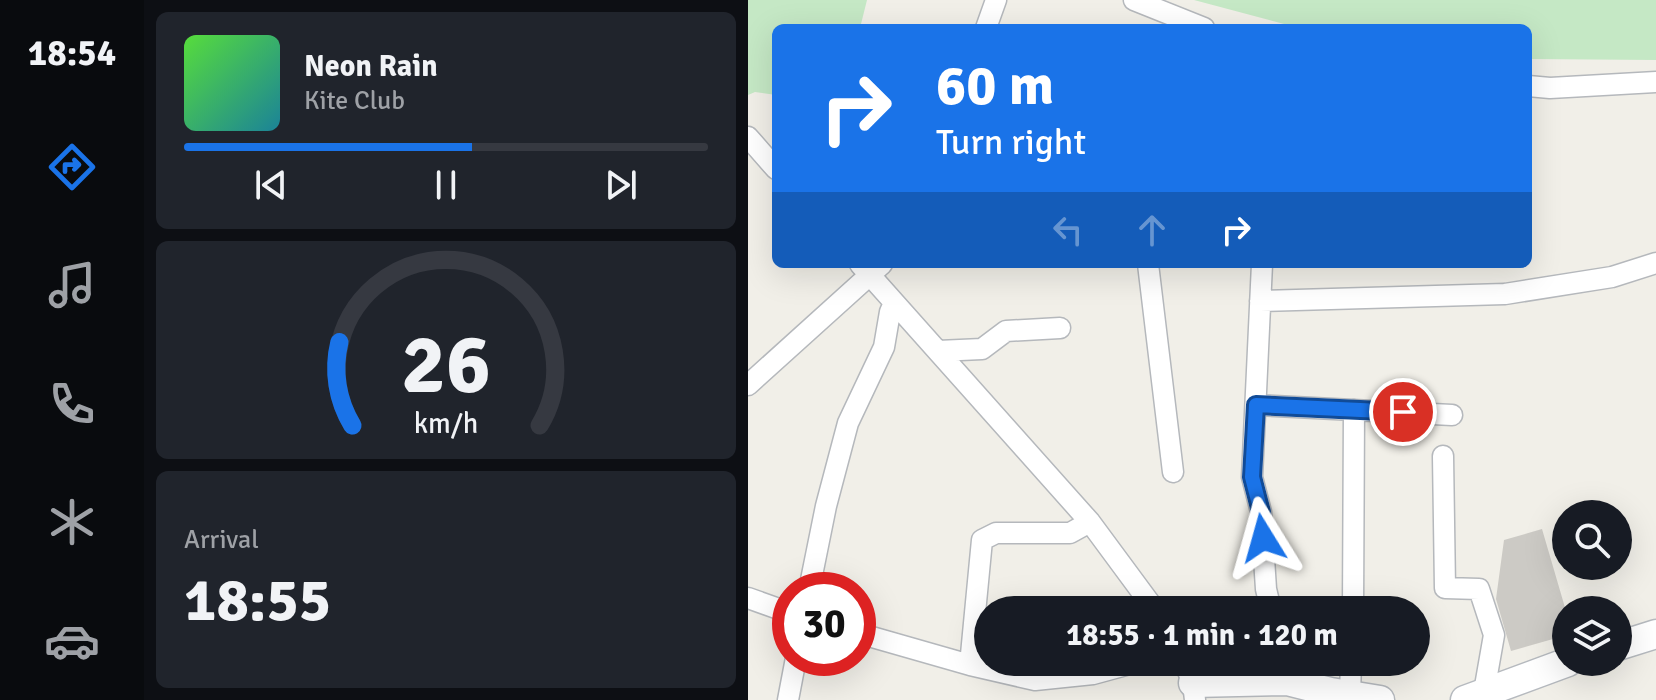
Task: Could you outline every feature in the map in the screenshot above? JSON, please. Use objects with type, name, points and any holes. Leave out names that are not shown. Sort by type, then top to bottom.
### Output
[{"type":"street","points":[[987,24],[996,0]]},
{"type":"street","points":[[1134,0],[1194,24]]},
{"type":"street","points":[[1532,86],[1656,82]]},
{"type":"street","points":[[748,137],[772,164]]},
{"type":"street","points":[[1260,301],[1505,294],[1612,277],[1656,263]]},
{"type":"street","points":[[748,385],[871,268],[894,303],[1090,522],[1145,596]]},
{"type":"street","points":[[1148,268],[1173,472]]},
{"type":"street","points":[[1262,268],[1252,477],[1261,512],[1268,596]]},
{"type":"street","points":[[813,572],[848,423],[884,347],[894,303]]},
{"type":"street","points":[[938,351],[982,349],[1006,331],[1060,328]]},
{"type":"street","points":[[1256,405],[1452,415]]},
{"type":"street","points":[[1353,596],[1354,410]]},
{"type":"street","points":[[1443,456],[1445,588],[1479,589],[1494,635],[1475,696],[1514,691],[1552,671]]},
{"type":"street","points":[[970,665],[982,540],[996,533],[1070,533],[1090,522]]},
{"type":"street","points":[[748,598],[772,607]]},
{"type":"street","points":[[1632,642],[1656,634]]},
{"type":"street","points":[[876,638],[974,666]]},
{"type":"street","points":[[788,700],[793,676]]},
{"type":"street","points":[[1018,676],[1035,680],[1074,676]]},
{"type":"street","points":[[1191,682],[1242,676]]},
{"type":"street","points":[[1299,676],[1350,695],[1380,700]]},
{"type":"street","points":[[1350,695],[1351,676]]},
{"type":"green space","points":[[748,0],[867,0],[861,24],[772,24],[772,94],[755,92],[748,95]]},
{"type":"green space","points":[[1194,0],[1656,0],[1656,60],[1532,59],[1532,24],[1284,24]]},
{"type":"building","points":[[1542,529],[1552,563],[1552,580],[1557,580],[1562,596],[1552,596],[1552,639],[1511,651],[1496,599],[1504,540]]},
{"type":"route","points":[[1263,538],[1261,512],[1252,477],[1256,405],[1403,412]]}]
